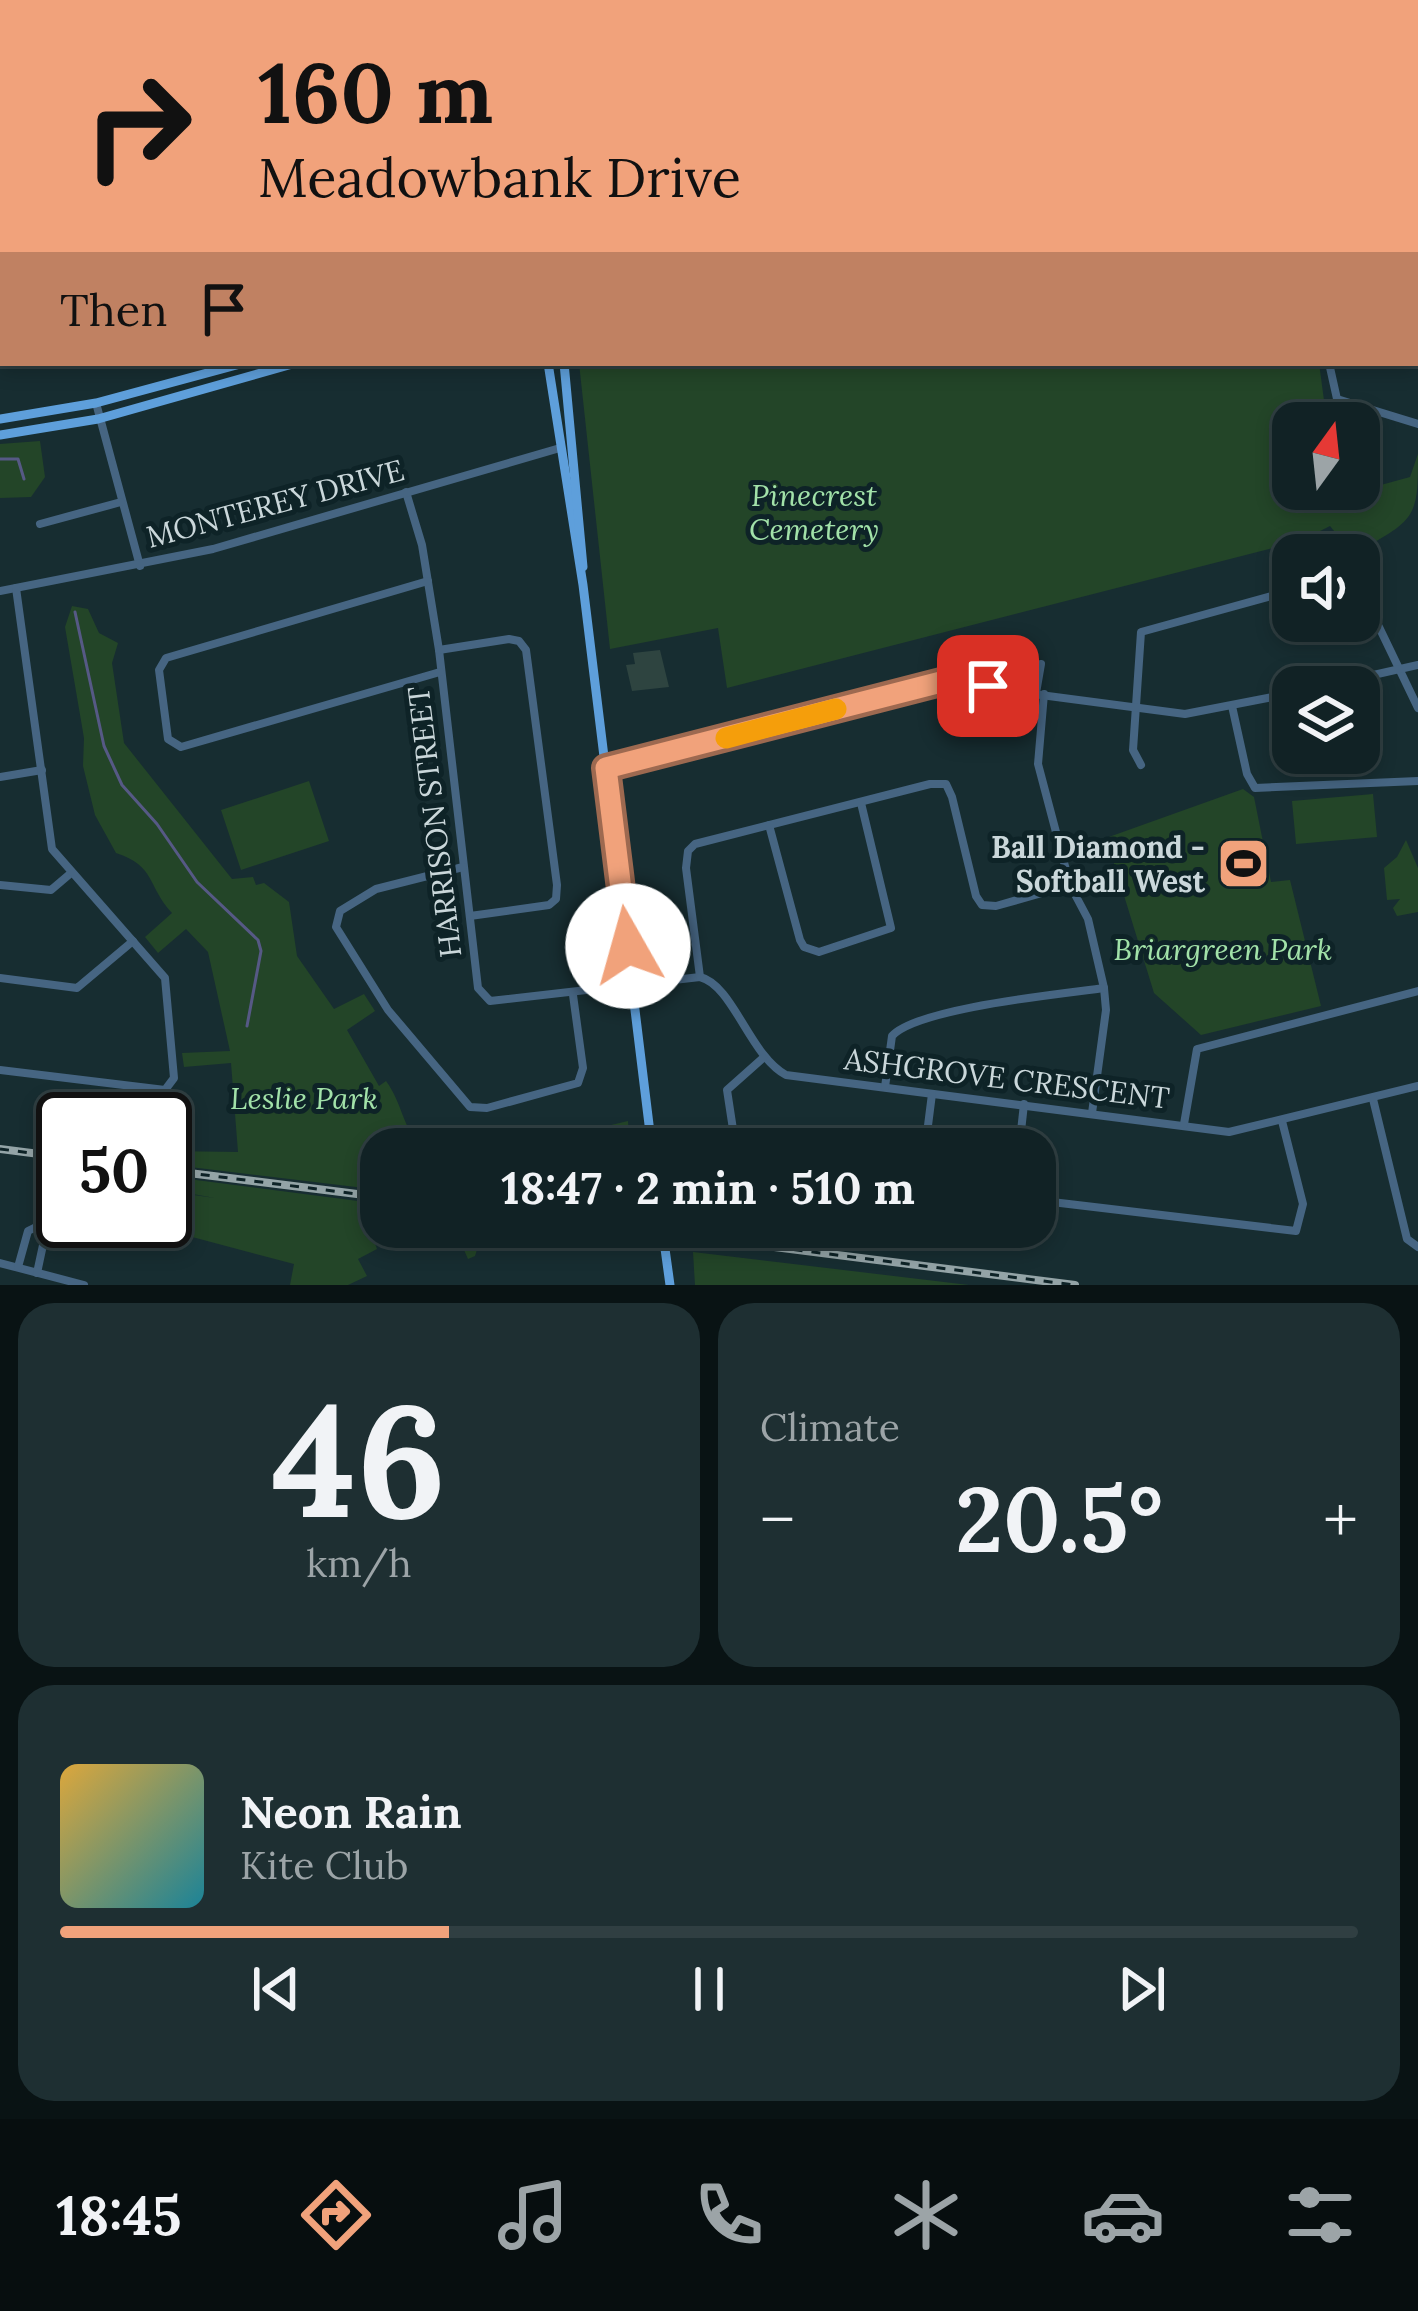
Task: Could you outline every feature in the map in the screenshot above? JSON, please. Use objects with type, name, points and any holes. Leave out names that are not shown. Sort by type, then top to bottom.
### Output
[{"type":"main road","points":[[0,419],[96,403],[233,366]]},
{"type":"main road","points":[[0,435],[98,419],[276,366]]},
{"type":"main road","points":[[548,366],[583,585]]},
{"type":"main road","points":[[564,366],[583,585],[650,1128]]},
{"type":"main road","points":[[665,1248],[670,1285]]},
{"type":"street","points":[[1330,366],[1337,399],[1418,424]]},
{"type":"street","points":[[96,403],[140,566]]},
{"type":"street","name":"MONTEREY DRIVE","points":[[0,591],[140,566],[560,448]]},
{"type":"street","name":"HARRISON STREET","points":[[406,492],[439,650],[478,988],[490,1001],[633,986]]},
{"type":"street","points":[[40,524],[121,502]]},
{"type":"street","points":[[428,580],[166,658],[159,670],[168,739],[181,747],[440,672]]},
{"type":"street","points":[[0,1070],[165,1090],[172,1086],[165,978],[52,849],[16,588]]},
{"type":"street","points":[[1141,765],[1132,750],[1141,632],[1272,596]]},
{"type":"street","points":[[1380,633],[1418,708]]},
{"type":"street","points":[[439,650],[509,639],[519,640],[526,650],[557,885],[556,899],[550,905],[470,916]]},
{"type":"street","points":[[1041,664],[1038,764],[1070,886],[1088,919],[1104,988],[1106,1010],[1092,1113]]},
{"type":"street","points":[[1380,674],[1418,665]]},
{"type":"street","points":[[606,768],[941,682],[1185,714],[1272,697]]},
{"type":"street","points":[[1232,706],[1247,774],[1255,788],[1418,781]]},
{"type":"street","points":[[0,777],[42,770]]},
{"type":"street","points":[[700,977],[686,868],[688,851],[695,844],[769,825],[946,784],[982,905],[996,906],[1070,886]]},
{"type":"street","points":[[769,825],[800,940],[804,947],[819,952],[891,928],[861,803]]},
{"type":"street","points":[[463,867],[376,889],[340,911],[336,926],[388,1010],[470,1107],[487,1108],[578,1083],[583,1068],[573,994]]},
{"type":"street","points":[[0,885],[51,890],[71,873]]},
{"type":"street","points":[[0,978],[77,988],[133,941]]},
{"type":"street","points":[[633,986],[700,977],[714,984],[764,1058],[727,1090],[733,1128]]},
{"type":"street","points":[[885,1087],[892,1036],[902,1027],[975,1007],[1104,988]]},
{"type":"street","points":[[1184,1124],[1197,1049],[1418,991]]},
{"type":"street","name":"ASHGROVE CRESCENT","points":[[764,1058],[786,1075],[1229,1132],[1418,1086]]},
{"type":"street","points":[[928,1128],[932,1094]]},
{"type":"street","points":[[1373,1099],[1408,1239],[1418,1247]]},
{"type":"street","points":[[1021,1128],[1024,1104]]},
{"type":"street","points":[[1056,1202],[1296,1231],[1303,1204],[1282,1120]]},
{"type":"street","points":[[18,1268],[28,1231],[40,1225],[45,1237],[37,1273]]},
{"type":"street","points":[[0,1263],[49,1281],[84,1285]]},
{"type":"green space","name":"Pinecrest Cemetery","points":[[579,366],[1319,366],[1324,402],[1272,402],[1272,510],[1380,510],[1380,485],[1410,477],[1418,454],[1412,511],[1380,538],[1380,534],[1337,534],[1330,526],[1314,534],[1272,534],[1272,548],[727,688],[718,628],[610,649]]},
{"type":"green space","points":[[40,441],[45,477],[31,497],[0,498],[0,444]]},
{"type":"green space","name":"Leslie Park","points":[[72,606],[88,609],[99,633],[118,643],[112,663],[124,743],[232,879],[253,877],[256,885],[264,883],[289,902],[297,956],[334,1009],[364,994],[375,1011],[347,1030],[379,1086],[386,1081],[392,1090],[409,1128],[360,1128],[360,1187],[192,1167],[192,1151],[238,1152],[231,1063],[184,1067],[182,1053],[230,1051],[208,952],[186,929],[158,953],[145,937],[172,913],[145,871],[116,853],[95,815],[83,766],[84,738],[65,627]]},
{"type":"green space","points":[[309,781],[329,841],[241,870],[221,810]]},
{"type":"green space","name":"Briargreen Park","points":[[1243,789],[1254,797],[1271,882],[1290,880],[1321,1006],[1201,1035],[1154,993],[1118,876],[1086,888],[1084,884],[1116,870],[1106,838]]},
{"type":"green space","points":[[1373,794],[1377,837],[1296,844],[1292,801]]},
{"type":"green space","points":[[1406,840],[1418,868],[1418,912],[1397,916],[1393,908],[1400,899],[1387,900],[1384,868]]},
{"type":"green space","points":[[628,1121],[628,1128],[598,1128]]},
{"type":"green space","points":[[192,1180],[360,1201],[360,1248],[377,1249],[358,1259],[367,1276],[348,1285],[290,1285],[294,1264],[192,1237],[192,1195],[215,1198],[192,1194]]},
{"type":"green space","points":[[463,1248],[478,1248],[475,1256],[468,1259]]},
{"type":"green space","points":[[693,1252],[969,1285],[695,1285]]},
{"type":"building","points":[[660,650],[669,687],[632,691],[626,665],[635,664],[633,653]]},
{"type":"waterway","points":[[0,459],[18,459],[24,479]]},
{"type":"waterway","points":[[75,612],[104,746],[122,785],[157,824],[197,882],[258,940],[261,951],[247,1026]]},
{"type":"railway","points":[[0,1149],[36,1154]]},
{"type":"railway","points":[[192,1173],[360,1194]]},
{"type":"railway","points":[[782,1248],[1075,1285]]},
{"type":"slow traffic","points":[[726,738],[836,709]]},
{"type":"place","name":"Ball Diamond - Softball West","points":[[1244,864]]},
{"type":"route","points":[[628,946],[606,768],[941,682],[988,686]]}]
